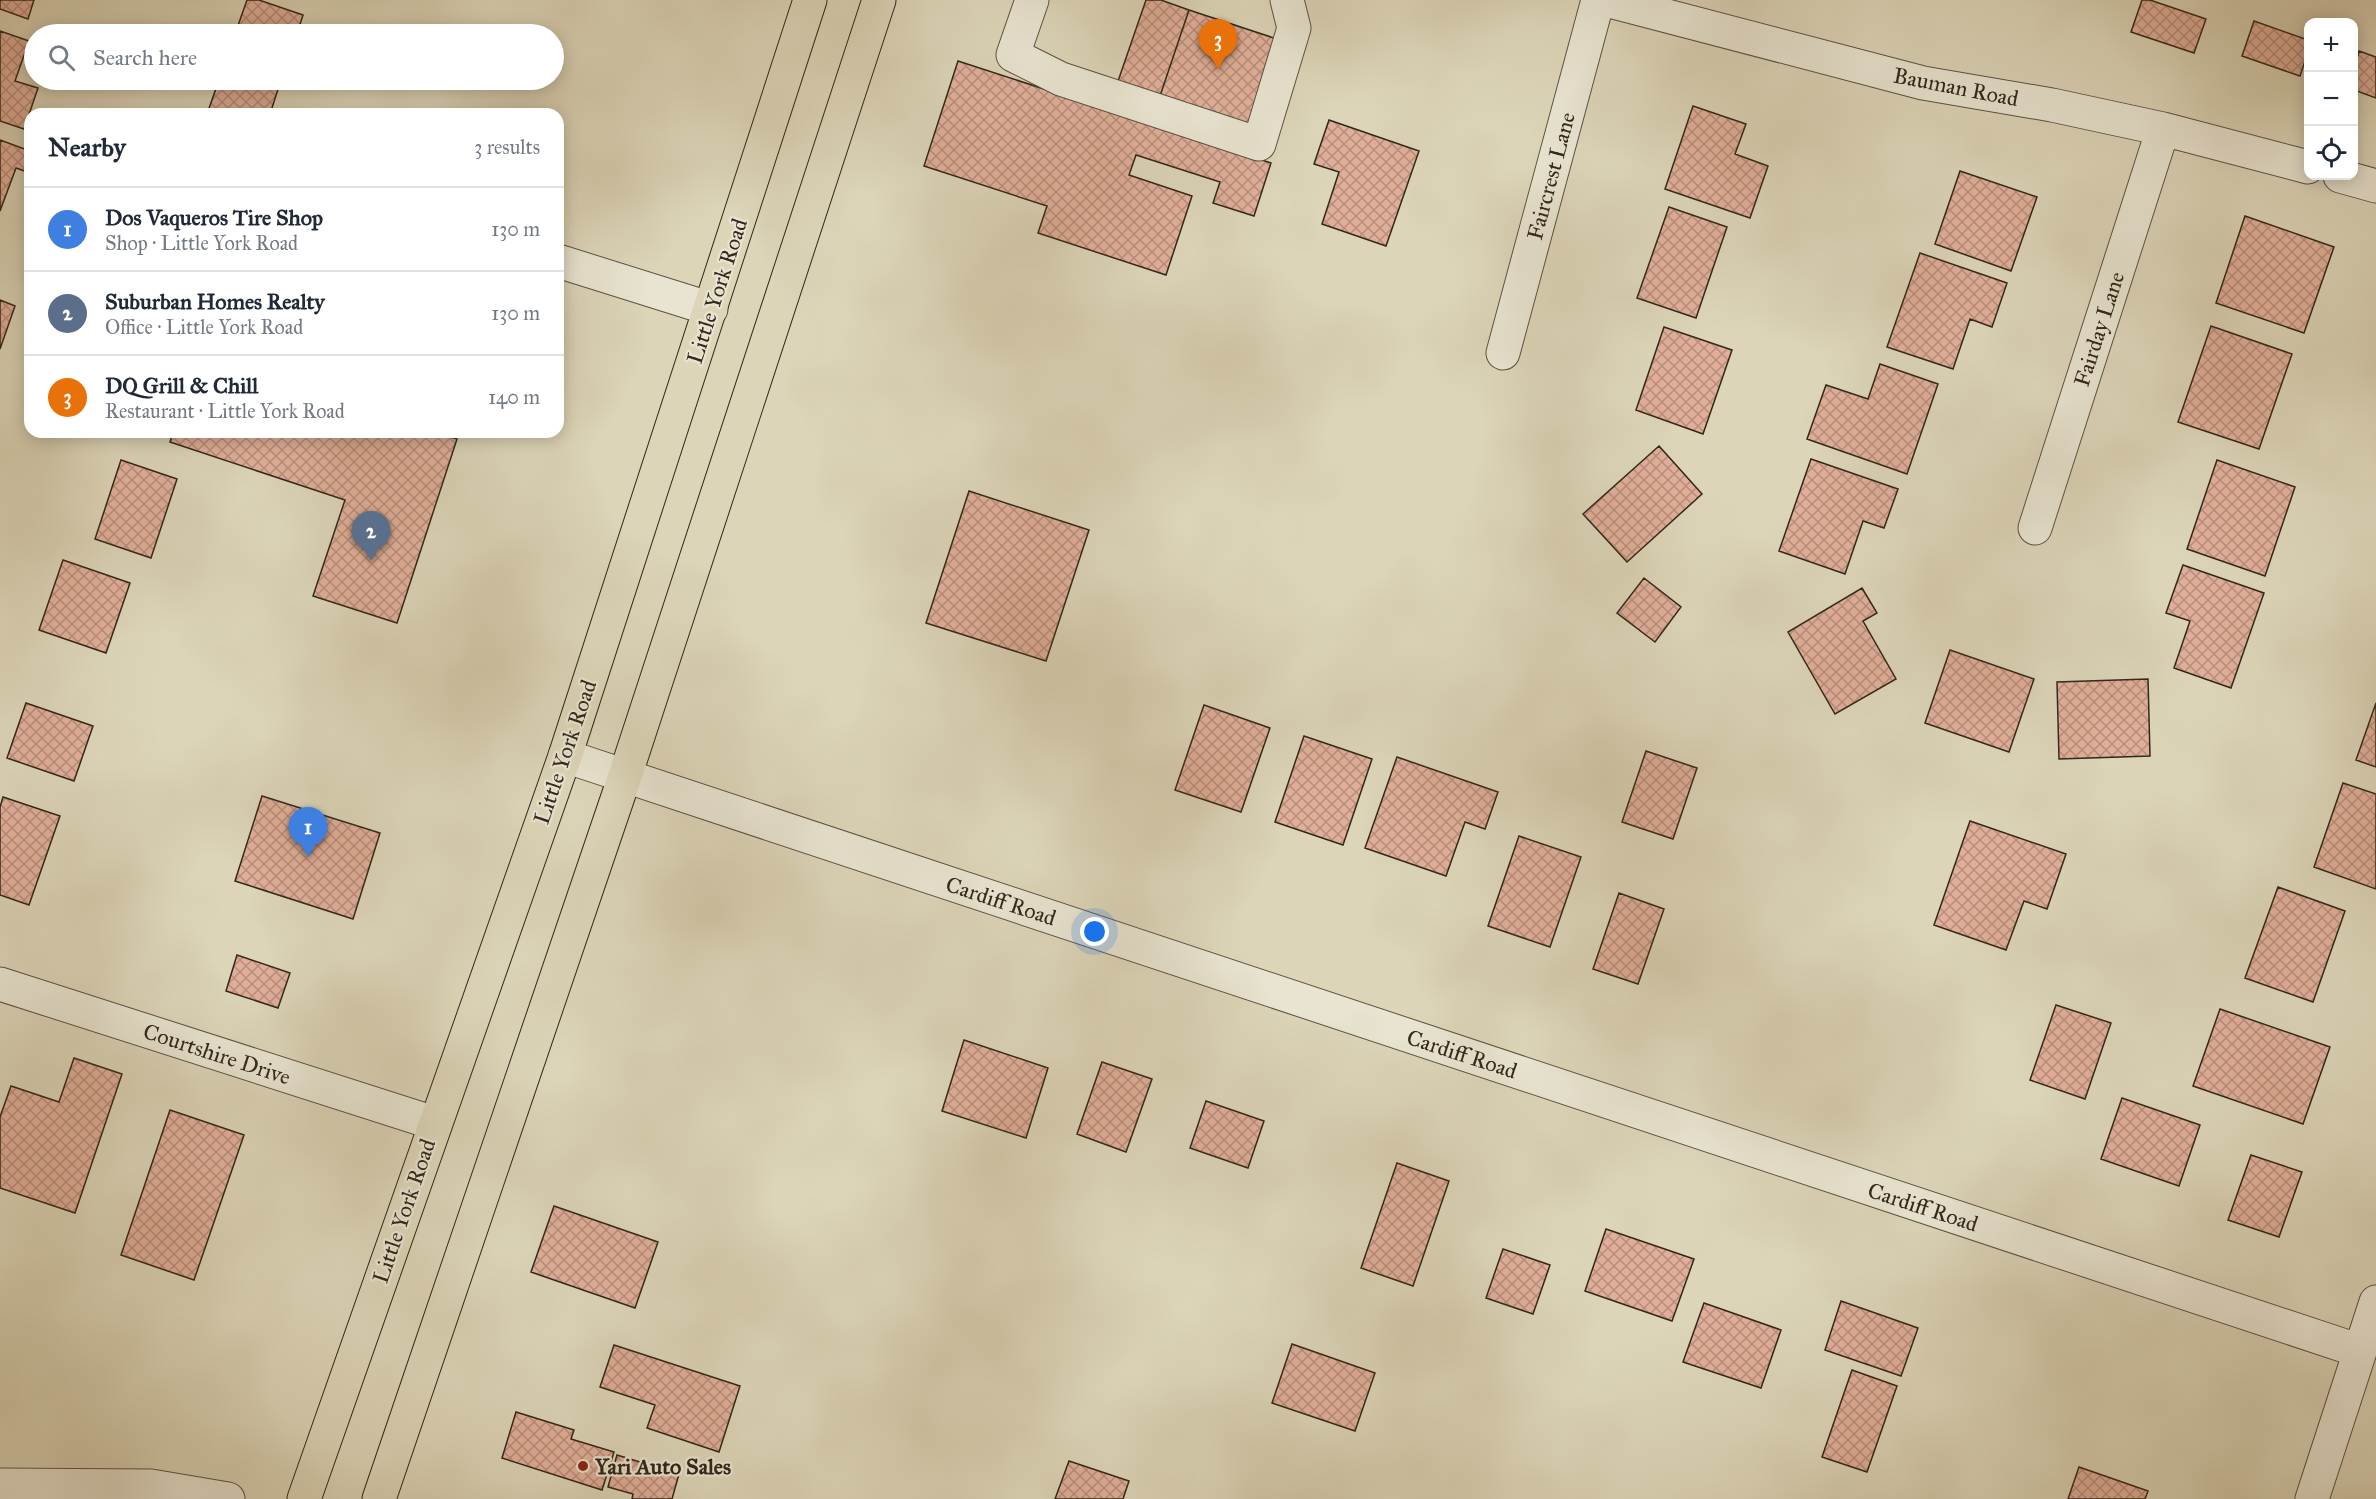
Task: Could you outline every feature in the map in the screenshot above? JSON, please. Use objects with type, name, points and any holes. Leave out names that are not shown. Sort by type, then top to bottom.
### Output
[{"type":"main road","name":"Little York Road","points":[[304,1499],[434,1123],[565,756],[810,0]]},
{"type":"main road","points":[[378,1499],[625,776],[879,0]]},
{"type":"street","points":[[1032,0],[1013,56],[1060,79],[1259,144],[1291,14]]},
{"type":"street","name":"Faircrest Lane","points":[[1503,353],[1598,0]]},
{"type":"street","name":"Bauman Road","points":[[1606,0],[1923,83],[2052,105],[2163,129],[2304,166]]},
{"type":"street","name":"Fairday Lane","points":[[2035,528],[2163,129]]},
{"type":"street","points":[[2354,180],[2376,186]]},
{"type":"street","points":[[564,263],[711,309]]},
{"type":"street","name":"Cardiff Road","points":[[565,756],[2360,1351]]},
{"type":"street","name":"Courtshire Drive","points":[[0,984],[434,1123]]},
{"type":"street","points":[[2312,1499],[2376,1302]]},
{"type":"street","points":[[0,1485],[65,1492],[151,1486],[187,1496],[228,1499]]},
{"type":"building","points":[[0,0],[34,0],[28,19],[0,9]]},
{"type":"building","points":[[247,0],[259,0],[303,15],[300,24],[239,24]]},
{"type":"building","points":[[1146,0],[1161,0],[1189,10],[1159,99],[1117,84]]},
{"type":"building","points":[[2142,0],[2150,0],[2206,19],[2194,53],[2131,32]]},
{"type":"building","points":[[1189,10],[1277,39],[1247,128],[1159,99]]},
{"type":"building","points":[[2254,21],[2304,39],[2304,64],[2300,76],[2242,56]]},
{"type":"building","points":[[0,31],[24,39],[24,55],[15,81],[24,84],[24,90],[37,90],[31,108],[24,108],[24,129],[0,121]]},
{"type":"building","points":[[2359,51],[2376,57],[2376,98],[2358,91]]},
{"type":"building","points":[[958,61],[1271,163],[1254,216],[1213,203],[1220,182],[1136,155],[1129,175],[1192,196],[1166,275],[1038,233],[1047,206],[924,166]]},
{"type":"building","points":[[215,90],[278,90],[272,108],[209,108]]},
{"type":"building","points":[[1693,106],[1746,124],[1735,154],[1768,166],[1750,218],[1665,189]]},
{"type":"building","points":[[1329,120],[1419,151],[1386,246],[1322,224],[1339,172],[1314,164]]},
{"type":"building","points":[[0,140],[24,149],[24,171],[16,168],[0,211]]},
{"type":"building","points":[[1960,171],[2037,197],[2011,271],[1935,244]]},
{"type":"building","points":[[1669,207],[1727,227],[1696,318],[1637,298]]},
{"type":"building","points":[[2245,216],[2334,247],[2304,333],[2216,303]]},
{"type":"building","points":[[1920,253],[2007,283],[1992,327],[1970,319],[1953,369],[1887,347]]},
{"type":"building","points":[[0,300],[15,306],[0,349]]},
{"type":"building","points":[[2211,326],[2292,354],[2259,449],[2178,422]]},
{"type":"building","points":[[1664,327],[1732,350],[1703,434],[1636,410]]},
{"type":"building","points":[[1880,364],[1938,384],[1907,474],[1807,439],[1826,385],[1868,399]]},
{"type":"building","points":[[171,438],[457,439],[397,623],[313,596],[345,500],[170,442]]},
{"type":"building","points":[[1659,446],[1702,494],[1627,562],[1583,514]]},
{"type":"building","points":[[1811,459],[1898,489],[1884,528],[1863,521],[1845,574],[1779,551]]},
{"type":"building","points":[[121,460],[177,479],[151,558],[95,539]]},
{"type":"building","points":[[2217,460],[2295,487],[2265,576],[2187,549]]},
{"type":"building","points":[[969,491],[1089,530],[1046,661],[926,623]]},
{"type":"building","points":[[63,560],[130,583],[106,653],[39,630]]},
{"type":"building","points":[[2183,565],[2264,593],[2231,688],[2174,668],[2190,621],[2166,613]]},
{"type":"building","points":[[1644,578],[1681,607],[1655,642],[1617,613]]},
{"type":"building","points":[[1862,588],[1877,613],[1863,621],[1896,679],[1835,714],[1788,632]]},
{"type":"building","points":[[1950,650],[2034,679],[2009,752],[1925,723]]},
{"type":"building","points":[[2148,679],[2150,756],[2059,759],[2057,682]]},
{"type":"building","points":[[26,703],[93,726],[74,781],[7,758]]},
{"type":"building","points":[[2376,703],[2376,767],[2356,760]]},
{"type":"building","points":[[1204,705],[1270,728],[1241,812],[1175,790]]},
{"type":"building","points":[[1304,736],[1372,759],[1343,845],[1275,822]]},
{"type":"building","points":[[1646,751],[1697,768],[1673,839],[1622,822]]},
{"type":"building","points":[[1397,757],[1498,792],[1485,829],[1465,822],[1446,876],[1365,848]]},
{"type":"building","points":[[2343,783],[2376,794],[2376,889],[2314,867]]},
{"type":"building","points":[[262,796],[380,833],[353,919],[235,881]]},
{"type":"building","points":[[3,797],[60,816],[29,905],[0,895],[0,807]]},
{"type":"building","points":[[1970,821],[2066,854],[2047,909],[2024,901],[2006,950],[1934,925]]},
{"type":"building","points":[[1519,836],[1581,857],[1550,947],[1488,926]]},
{"type":"building","points":[[2278,887],[2345,911],[2313,1002],[2245,978]]},
{"type":"building","points":[[1619,893],[1664,909],[1638,984],[1593,969]]},
{"type":"building","points":[[237,955],[290,973],[278,1008],[226,991]]},
{"type":"building","points":[[2056,1005],[2111,1023],[2085,1099],[2030,1080]]},
{"type":"building","points":[[2220,1009],[2330,1047],[2303,1124],[2193,1086]]},
{"type":"building","points":[[964,1040],[1048,1068],[1026,1138],[942,1111]]},
{"type":"building","points":[[74,1058],[122,1074],[75,1213],[0,1188],[0,1117],[11,1086],[59,1102]]},
{"type":"building","points":[[1102,1062],[1152,1079],[1126,1152],[1077,1134]]},
{"type":"building","points":[[2122,1098],[2200,1125],[2179,1186],[2101,1159]]},
{"type":"building","points":[[1206,1101],[1264,1121],[1248,1168],[1190,1148]]},
{"type":"building","points":[[170,1110],[244,1135],[194,1280],[121,1255]]},
{"type":"building","points":[[2251,1155],[2302,1172],[2279,1237],[2228,1220]]},
{"type":"building","points":[[1397,1163],[1449,1181],[1413,1286],[1361,1268]]},
{"type":"building","points":[[554,1206],[658,1242],[635,1308],[531,1272]]},
{"type":"building","points":[[1606,1229],[1694,1259],[1672,1321],[1585,1291]]},
{"type":"building","points":[[1503,1249],[1550,1265],[1533,1314],[1486,1298]]},
{"type":"building","points":[[1841,1301],[1918,1328],[1901,1376],[1825,1350]]},
{"type":"building","points":[[1704,1303],[1781,1330],[1761,1388],[1683,1362]]},
{"type":"building","points":[[1292,1344],[1375,1373],[1355,1431],[1272,1403]]},
{"type":"building","points":[[614,1345],[740,1386],[719,1452],[647,1428],[655,1405],[600,1387]]},
{"type":"building","points":[[1852,1370],[1897,1386],[1867,1472],[1822,1457]]},
{"type":"building","points":[[516,1412],[574,1430],[571,1439],[614,1452],[602,1490],[502,1458]]},
{"type":"building","points":[[617,1455],[679,1474],[672,1499],[632,1499],[633,1494],[608,1487]]},
{"type":"building","points":[[1069,1461],[1129,1481],[1123,1499],[1055,1499]]},
{"type":"building","points":[[2079,1467],[2148,1491],[2145,1499],[2068,1499]]},
{"type":"place","name":"DQ Grill & Chill","points":[[1218,69]]},
{"type":"place","name":"Suburban Homes Realty","points":[[371,561]]},
{"type":"place","name":"Dos Vaqueros Tire Shop","points":[[308,857]]},
{"type":"place","name":"Yari Auto Sales","points":[[583,1466]]}]
